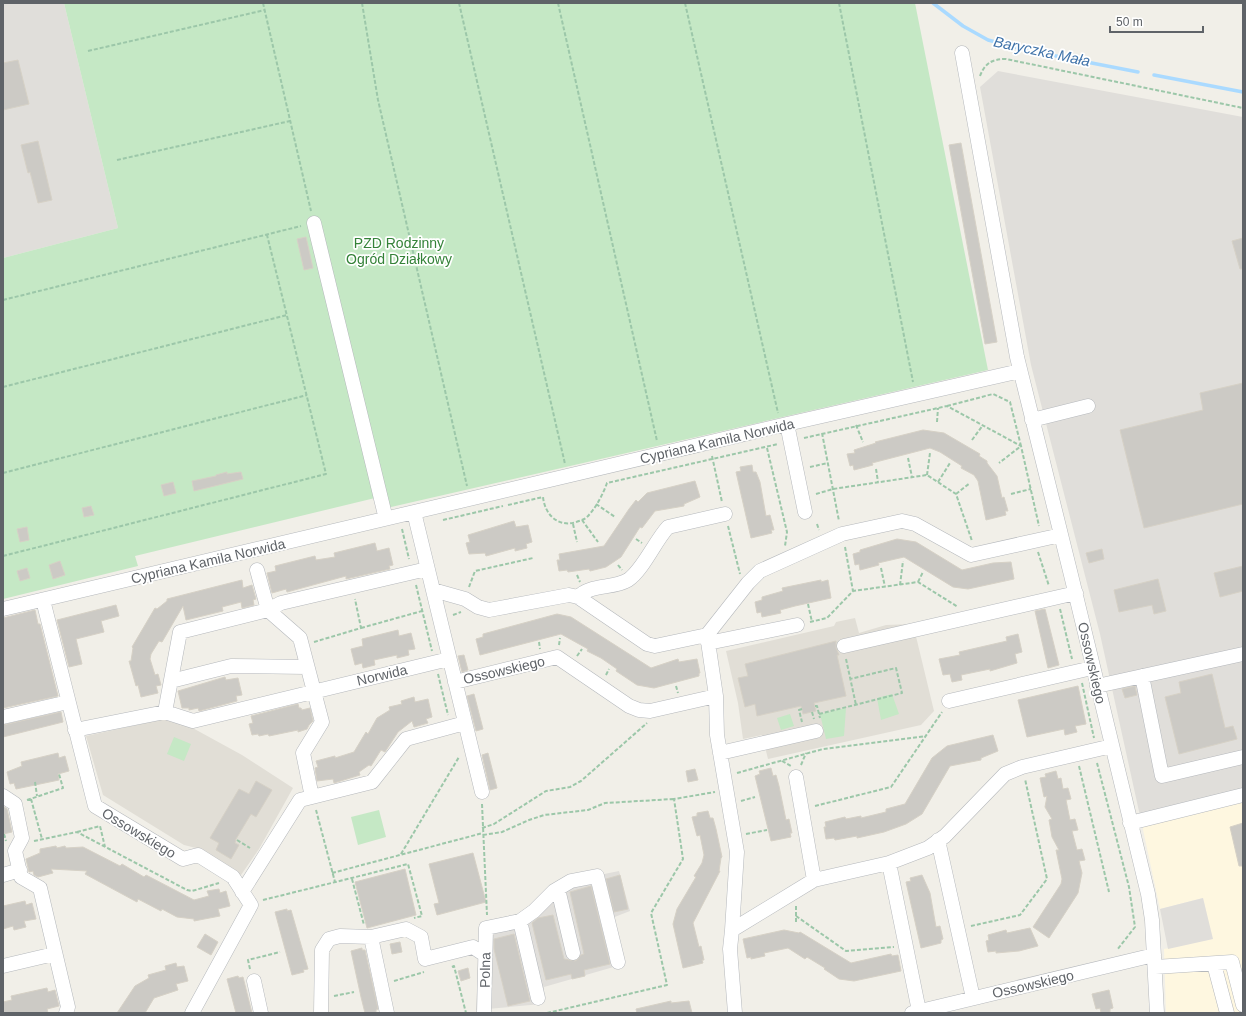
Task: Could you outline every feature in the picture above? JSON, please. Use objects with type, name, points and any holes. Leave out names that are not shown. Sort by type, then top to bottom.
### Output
[{"type":"street","name":"Ossowskiego","points":[[962,53],[1020,371],[1076,593],[1092,668],[1148,894],[1152,920],[1157,1013]]},
{"type":"street","points":[[314,223],[384,511]]},
{"type":"street","name":"Cypriana Kamila Norwida","points":[[3,609],[660,454],[1020,371]]},
{"type":"street","points":[[1032,420],[1088,406]]},
{"type":"street","points":[[784,425],[791,440],[805,512]]},
{"type":"street","points":[[414,512],[482,792]]},
{"type":"street","points":[[578,597],[583,592],[618,584],[628,579],[668,527],[725,514]]},
{"type":"street","points":[[735,1013],[730,949],[737,852],[717,735],[716,696],[708,639],[748,583],[760,571],[842,534],[902,521],[915,524],[964,552],[971,554],[1061,535]]},
{"type":"street","points":[[75,730],[165,712],[180,632],[268,610],[281,603],[427,569]]},
{"type":"street","points":[[257,570],[268,610],[300,638],[322,722],[303,753],[312,797]]},
{"type":"street","points":[[433,590],[465,599],[478,607],[489,610],[569,595],[578,597],[647,644],[655,646],[797,625]]},
{"type":"street","points":[[844,646],[1076,593]]},
{"type":"street","name":"Ossowskiego","points":[[43,600],[95,806],[184,859],[198,855],[233,877],[251,905]]},
{"type":"street","points":[[1097,686],[1243,654]]},
{"type":"street","name":"Ossowskiego","points":[[455,682],[558,657],[629,706],[639,710],[650,711],[716,696]]},
{"type":"street","name":"Norwida","points":[[165,712],[193,722],[449,659]]},
{"type":"street","points":[[171,681],[231,666],[308,668]]},
{"type":"street","points":[[949,701],[1092,668]]},
{"type":"street","points":[[1142,676],[1162,776],[1243,757]]},
{"type":"street","points":[[3,717],[68,702]]},
{"type":"street","points":[[242,892],[300,800],[372,782],[406,739],[465,723]]},
{"type":"street","points":[[720,753],[816,731]]},
{"type":"street","points":[[732,930],[814,880],[889,863],[928,848],[1005,774],[1022,767],[1112,746]]},
{"type":"street","points":[[796,777],[814,880]]},
{"type":"street","points":[[1130,823],[1243,795]]},
{"type":"street","points":[[3,796],[15,804],[22,838],[16,850],[22,877],[40,888],[54,954],[68,1007],[66,1013]]},
{"type":"street","points":[[938,840],[973,998]]},
{"type":"street","points":[[889,863],[915,1012]]},
{"type":"street","points":[[3,874],[20,870]]},
{"type":"street","points":[[486,928],[520,921],[534,912],[558,889],[571,881],[597,876],[618,962]]},
{"type":"street","points":[[558,889],[574,953]]},
{"type":"street","points":[[195,1012],[251,905]]},
{"type":"street","points":[[520,921],[538,998]]},
{"type":"street","points":[[321,1006],[322,950],[329,939],[340,936],[368,934],[407,924],[421,938],[425,959],[472,947],[484,955]]},
{"type":"street","name":"Polna","points":[[484,1013],[484,955],[486,928]]},
{"type":"street","points":[[368,934],[387,1013]]},
{"type":"street","points":[[3,966],[54,954]]},
{"type":"street","points":[[1154,961],[1214,964],[1232,962],[1243,1006],[1222,1012],[1214,964]]},
{"type":"street","name":"Ossowskiego","points":[[915,1012],[973,998],[1154,961]]},
{"type":"street","points":[[254,981],[261,1013]]},
{"type":"path","points":[[3,300],[314,223],[263,3]]},
{"type":"path","points":[[362,3],[378,100],[470,499]]},
{"type":"path","points":[[459,3],[568,476]]},
{"type":"path","points":[[558,3],[660,454]]},
{"type":"path","points":[[685,3],[784,425]]},
{"type":"path","points":[[839,3],[916,395]]},
{"type":"path","points":[[88,51],[265,10]]},
{"type":"path","points":[[979,78],[984,68],[990,62],[1006,59],[1243,108]]},
{"type":"path","points":[[117,160],[290,121]]},
{"type":"path","points":[[3,556],[326,474],[267,235]]},
{"type":"path","points":[[3,387],[287,315]]},
{"type":"path","points":[[441,520],[543,497],[548,514],[556,522],[573,524],[587,518],[607,483],[767,448],[791,440],[947,406],[993,394],[1010,402],[1041,539]]},
{"type":"path","points":[[3,473],[307,395]]},
{"type":"path","points":[[947,406],[1021,446]]},
{"type":"path","points":[[937,422],[938,408]]},
{"type":"path","points":[[819,417],[853,591]]},
{"type":"path","points":[[856,425],[863,442]]},
{"type":"path","points":[[972,440],[983,425]]},
{"type":"path","points":[[999,463],[1021,446]]},
{"type":"path","points":[[767,448],[787,532],[784,560]]},
{"type":"path","points":[[927,475],[930,453]]},
{"type":"path","points":[[908,458],[912,477]]},
{"type":"path","points":[[810,467],[828,463]]},
{"type":"path","points":[[938,482],[950,463]]},
{"type":"path","points":[[876,469],[878,482]]},
{"type":"path","points":[[816,494],[833,489],[927,475],[956,494],[977,553]]},
{"type":"path","points":[[956,494],[970,483]]},
{"type":"path","points":[[1011,494],[1031,490]]},
{"type":"path","points":[[596,504],[615,516]]},
{"type":"path","points":[[582,520],[598,542]]},
{"type":"path","points":[[573,524],[576,542]]},
{"type":"path","points":[[440,618],[460,614],[475,571],[533,558]]},
{"type":"path","points":[[900,585],[904,561]]},
{"type":"path","points":[[881,568],[885,587]]},
{"type":"path","points":[[918,582],[923,572]]},
{"type":"path","points":[[797,625],[827,618],[853,591],[918,582],[974,617]]},
{"type":"path","points":[[352,586],[361,628]]},
{"type":"path","points":[[808,604],[812,622]]},
{"type":"path","points":[[302,645],[422,611]]},
{"type":"path","points":[[844,646],[856,705]]},
{"type":"path","points":[[819,714],[902,693],[896,668],[850,679]]},
{"type":"path","points":[[801,809],[891,787],[949,701]]},
{"type":"path","points":[[482,828],[494,824],[546,791],[570,787],[581,781],[660,714],[664,708]]},
{"type":"path","points":[[734,774],[823,749],[926,736]]},
{"type":"path","points":[[1076,754],[1109,892]]},
{"type":"path","points":[[401,855],[459,757]]},
{"type":"path","points":[[958,929],[1020,915],[1047,879],[1022,767]]},
{"type":"path","points":[[15,804],[63,788],[59,774]]},
{"type":"path","points":[[35,782],[38,796]]},
{"type":"path","points":[[332,873],[483,834],[502,832],[528,820],[544,815],[588,810],[605,803],[675,799],[726,790]]},
{"type":"path","points":[[482,792],[482,828],[488,904],[486,928]]},
{"type":"path","points":[[312,797],[335,882]]},
{"type":"path","points":[[31,799],[42,839]]},
{"type":"path","points":[[547,1013],[667,985],[652,913],[683,859],[675,799]]},
{"type":"path","points":[[19,844],[100,826],[105,847]]},
{"type":"path","points":[[735,836],[767,830]]},
{"type":"path","points":[[77,832],[187,890],[192,891],[221,882]]},
{"type":"path","points":[[237,840],[250,848]]},
{"type":"path","points":[[251,905],[261,900],[352,879],[408,864],[422,916],[407,924]]},
{"type":"path","points":[[352,879],[368,934]]},
{"type":"path","points":[[796,916],[846,951],[884,949],[899,946]]},
{"type":"path","points":[[254,981],[248,960],[280,952]]},
{"type":"path","points":[[447,968],[454,966],[466,1013]]},
{"type":"path","points":[[382,991],[396,979],[429,971]]},
{"type":"path","points":[[321,1006],[354,992]]},
{"type":"shaded area","points":[[3,3],[64,3],[118,228],[3,258]]},
{"type":"shaded area","points":[[998,71],[1243,117],[1243,801],[1142,825],[1100,634],[1031,365],[980,87]]},
{"type":"shaded area","points":[[855,618],[859,633],[886,625],[913,624],[934,711],[921,725],[768,759],[762,735],[743,739],[738,703],[726,651],[834,626],[836,622]]},
{"type":"shaded area","points":[[164,719],[189,726],[242,755],[293,788],[259,849],[241,875],[196,848],[184,845],[103,795],[86,736]]},
{"type":"shaded area","points":[[1243,801],[1243,1013],[1166,1013],[1164,949],[1212,939],[1203,898],[1160,909],[1142,825]]},
{"type":"shaded area","points":[[619,871],[630,911],[612,918],[624,964],[544,987],[542,1004],[476,1010],[480,922],[527,912],[555,884]]},
{"type":"shaded area","points":[[1203,898],[1213,939],[1168,949],[1160,909]]},
{"type":"green space","name":"PZD Rodzinny Ogród Działkowy","points":[[64,3],[915,3],[988,370],[378,510],[375,498],[135,556],[138,566],[3,599],[3,258],[118,228]]},
{"type":"green space","points":[[892,694],[899,714],[881,720],[877,698]]},
{"type":"green space","points":[[846,708],[844,736],[826,739],[820,714]]},
{"type":"green space","points":[[790,714],[794,726],[781,730],[777,718]]},
{"type":"green space","points":[[174,737],[191,744],[184,761],[167,754]]},
{"type":"green space","points":[[379,810],[386,837],[358,845],[351,817]]},
{"type":"building","points":[[18,60],[29,104],[3,110],[3,63]]},
{"type":"building","points":[[38,141],[52,200],[38,203],[21,145]]},
{"type":"building","points":[[961,143],[997,342],[985,344],[949,145]]},
{"type":"building","points":[[306,237],[313,268],[304,270],[297,239]]},
{"type":"building","points":[[1243,238],[1243,269],[1240,269],[1232,241]]},
{"type":"building","points":[[1243,383],[1243,504],[1144,528],[1120,430],[1203,410],[1200,393]]},
{"type":"building","points":[[923,430],[944,433],[980,454],[979,456],[987,461],[997,476],[1002,498],[1004,497],[1008,511],[1005,511],[1006,515],[986,520],[978,481],[974,475],[961,468],[962,466],[940,452],[930,448],[872,463],[873,465],[854,470],[853,465],[850,466],[847,454],[855,453],[854,450],[876,443],[875,442]]},
{"type":"building","points":[[752,465],[753,472],[756,472],[760,482],[766,516],[770,515],[774,530],[771,530],[772,533],[751,538],[736,472],[741,471],[740,467]]},
{"type":"building","points":[[227,472],[227,474],[241,472],[243,479],[194,491],[192,481]]},
{"type":"building","points":[[695,481],[700,497],[684,504],[684,506],[655,511],[642,528],[640,527],[621,557],[606,567],[590,571],[589,569],[568,572],[567,570],[559,571],[557,560],[560,560],[559,554],[604,546],[636,500],[638,502],[647,493]]},
{"type":"building","points":[[173,482],[176,493],[164,496],[161,485]]},
{"type":"building","points":[[91,506],[94,515],[84,517],[82,508]]},
{"type":"building","points":[[514,521],[516,527],[528,525],[532,542],[526,544],[527,548],[515,551],[515,548],[486,556],[485,553],[469,554],[466,543],[470,542],[468,535]]},
{"type":"building","points":[[27,527],[29,540],[20,542],[17,529]]},
{"type":"building","points":[[897,539],[916,542],[962,570],[993,563],[1011,562],[1014,579],[968,589],[953,587],[904,557],[878,563],[879,565],[860,570],[859,564],[855,565],[853,554],[860,552],[860,550]]},
{"type":"building","points":[[375,543],[377,551],[389,548],[393,565],[389,566],[390,569],[346,579],[346,576],[287,592],[286,589],[272,593],[267,573],[276,571],[275,566],[315,556],[316,560],[335,557],[334,553]]},
{"type":"building","points":[[1102,549],[1104,559],[1089,563],[1086,553]]},
{"type":"building","points":[[60,561],[65,575],[53,579],[49,565]]},
{"type":"building","points":[[1243,566],[1243,591],[1220,597],[1214,573]]},
{"type":"building","points":[[27,568],[30,578],[20,581],[17,571]]},
{"type":"building","points":[[1158,579],[1166,611],[1154,614],[1152,605],[1119,612],[1114,590]]},
{"type":"building","points":[[242,580],[243,588],[252,585],[256,599],[253,600],[254,605],[242,608],[241,602],[222,607],[223,611],[186,620],[183,606],[162,642],[159,641],[151,654],[150,659],[155,675],[158,674],[161,685],[156,686],[158,693],[141,697],[138,685],[136,686],[129,661],[131,661],[132,647],[155,608],[157,609],[167,601],[167,599]]},
{"type":"building","points":[[821,580],[821,582],[828,580],[831,598],[780,610],[781,613],[762,617],[761,612],[757,613],[755,602],[762,600],[762,597],[783,591],[782,588]]},
{"type":"building","points":[[116,605],[119,616],[101,621],[104,632],[76,639],[82,664],[69,667],[57,620]]},
{"type":"building","points":[[1045,609],[1059,665],[1048,668],[1035,611]]},
{"type":"building","points":[[35,610],[38,624],[40,624],[58,696],[3,708],[3,618]]},
{"type":"building","points":[[557,614],[571,617],[651,668],[678,659],[679,662],[697,659],[700,673],[699,676],[654,688],[637,685],[616,671],[617,669],[601,658],[587,651],[588,649],[561,634],[480,655],[476,639],[483,637],[483,634]]},
{"type":"building","points":[[398,630],[399,636],[411,633],[415,649],[408,650],[409,655],[397,658],[397,655],[374,660],[375,665],[363,668],[362,663],[355,665],[351,649],[363,646],[362,639]]},
{"type":"building","points":[[1018,634],[1022,652],[1015,654],[1017,663],[990,671],[990,669],[961,675],[962,680],[952,682],[950,674],[943,675],[939,659],[960,655],[959,652],[1007,641],[1006,637]]},
{"type":"building","points":[[836,641],[836,648],[839,655],[837,655],[846,696],[814,703],[816,711],[803,714],[801,706],[757,716],[755,704],[745,707],[738,678],[748,676],[745,664]]},
{"type":"building","points":[[464,655],[468,670],[462,672],[458,656]]},
{"type":"building","points":[[1212,674],[1225,728],[1233,726],[1237,739],[1179,754],[1165,697],[1181,693],[1179,682]]},
{"type":"building","points":[[225,677],[226,680],[238,678],[242,695],[236,696],[237,701],[199,711],[198,708],[189,710],[189,708],[182,708],[178,691]]},
{"type":"building","points":[[1078,686],[1086,724],[1075,726],[1077,732],[1065,735],[1064,729],[1027,737],[1018,700]]},
{"type":"building","points":[[1135,686],[1137,695],[1125,698],[1122,689]]},
{"type":"building","points":[[474,694],[483,729],[476,731],[467,696]]},
{"type":"building","points":[[414,697],[415,702],[428,699],[432,717],[426,719],[428,723],[414,727],[412,721],[398,732],[385,752],[381,750],[371,766],[369,765],[359,772],[360,775],[334,783],[333,779],[317,781],[315,768],[318,767],[316,761],[335,756],[335,758],[354,752],[366,732],[368,734],[377,718],[390,710],[389,707],[402,704],[401,701]]},
{"type":"building","points":[[298,704],[299,708],[302,710],[310,708],[313,721],[307,729],[298,732],[298,730],[269,736],[268,734],[259,736],[258,734],[252,735],[249,724],[253,723],[251,716]]},
{"type":"building","points":[[61,712],[63,722],[3,737],[3,725]]},
{"type":"building","points":[[993,735],[998,751],[981,758],[981,760],[950,766],[922,814],[906,824],[884,832],[857,838],[857,836],[835,840],[834,838],[826,839],[824,827],[826,827],[825,822],[845,817],[846,819],[861,816],[861,818],[886,812],[886,809],[905,804],[932,758],[947,746]]},
{"type":"building","points":[[58,753],[59,758],[65,756],[69,771],[58,774],[59,780],[16,789],[14,783],[10,784],[7,772],[22,766],[21,762]]},
{"type":"building","points":[[488,753],[497,788],[490,790],[482,755]]},
{"type":"building","points":[[771,768],[773,776],[776,775],[786,820],[789,819],[792,833],[790,833],[791,837],[771,841],[755,776],[760,774],[759,771]]},
{"type":"building","points":[[695,769],[698,780],[688,782],[686,771]]},
{"type":"building","points":[[1056,771],[1058,779],[1061,778],[1063,789],[1068,788],[1071,799],[1066,800],[1070,820],[1075,819],[1078,830],[1072,831],[1077,850],[1082,849],[1085,860],[1079,861],[1082,873],[1078,893],[1049,938],[1033,927],[1061,884],[1062,879],[1056,850],[1059,850],[1052,837],[1049,820],[1052,819],[1045,807],[1047,796],[1044,797],[1040,778],[1046,777],[1045,774]]},
{"type":"building","points":[[256,781],[272,790],[256,817],[251,814],[236,839],[235,843],[239,845],[231,859],[216,850],[219,843],[210,838],[239,789],[249,794]]},
{"type":"building","points":[[3,806],[7,809],[12,832],[3,834]]},
{"type":"building","points":[[708,811],[710,818],[713,818],[722,857],[720,871],[693,923],[699,947],[701,946],[704,960],[702,960],[703,963],[683,968],[673,924],[677,909],[696,877],[694,876],[702,863],[704,855],[700,835],[697,836],[692,817],[697,816],[697,813]]},
{"type":"building","points":[[1243,823],[1243,866],[1239,866],[1230,827]]},
{"type":"building","points":[[56,846],[57,848],[65,846],[66,848],[83,847],[120,866],[122,864],[144,877],[146,875],[194,900],[209,896],[207,891],[219,889],[220,893],[226,891],[230,906],[218,909],[220,916],[194,921],[194,919],[177,917],[162,909],[161,911],[138,899],[137,902],[85,874],[87,871],[51,869],[53,873],[38,877],[34,875],[33,871],[29,872],[26,859],[40,853],[40,849]]},
{"type":"building","points":[[473,853],[486,902],[437,915],[434,904],[439,903],[429,864]]},
{"type":"building","points":[[405,869],[416,915],[367,928],[355,882]]},
{"type":"building","points":[[620,875],[628,909],[614,912],[606,879]]},
{"type":"building","points":[[922,875],[930,893],[936,927],[940,926],[943,939],[941,940],[941,943],[921,948],[906,882],[911,881],[910,878]]},
{"type":"building","points":[[591,886],[610,964],[584,970],[585,976],[572,979],[571,974],[546,980],[532,923],[538,918],[553,915],[564,959],[575,961],[584,954],[570,892]]},
{"type":"building","points":[[25,901],[26,905],[32,903],[36,919],[24,921],[26,927],[14,930],[13,926],[3,929],[3,906]]},
{"type":"building","points":[[287,909],[287,911],[291,910],[308,969],[303,970],[304,972],[292,975],[275,912]]},
{"type":"building","points":[[1030,928],[1038,946],[1019,951],[996,953],[996,951],[988,952],[986,941],[989,940],[988,935],[1006,930],[1007,933]]},
{"type":"building","points":[[784,930],[800,932],[851,963],[891,954],[892,956],[898,955],[901,971],[854,981],[839,979],[807,957],[805,959],[788,948],[764,953],[765,956],[751,959],[751,957],[747,958],[743,939]]},
{"type":"building","points":[[205,934],[218,942],[211,955],[197,947]]},
{"type":"building","points":[[514,934],[530,1001],[508,1006],[494,949],[494,939]]},
{"type":"building","points":[[400,942],[402,952],[392,954],[390,944]]},
{"type":"building","points":[[362,948],[362,950],[365,950],[378,1009],[376,1010],[376,1013],[365,1013],[351,951]]},
{"type":"building","points":[[176,963],[177,967],[184,966],[188,981],[176,984],[178,990],[154,998],[145,1013],[117,1013],[135,986],[149,978],[148,975],[166,970],[165,966]]},
{"type":"building","points":[[468,968],[470,978],[461,981],[458,971]]},
{"type":"building","points":[[238,976],[239,978],[243,977],[252,1013],[236,1013],[227,979]]},
{"type":"building","points":[[47,988],[48,992],[55,990],[59,1006],[47,1009],[48,1013],[3,1013],[3,1002],[12,1000],[11,996]]},
{"type":"building","points":[[1109,990],[1113,1008],[1110,1009],[1110,1013],[1101,1013],[1100,1008],[1096,1009],[1092,994]]},
{"type":"building","points":[[671,1001],[671,1003],[689,1001],[692,1013],[637,1013],[636,1009]]},
{"type":"waterway","name":"Baryczka Mała","points":[[933,3],[963,26],[988,40],[1030,51],[1138,72]]},
{"type":"waterway","name":"Baryczka Mała","points":[[1154,75],[1243,92]]}]
